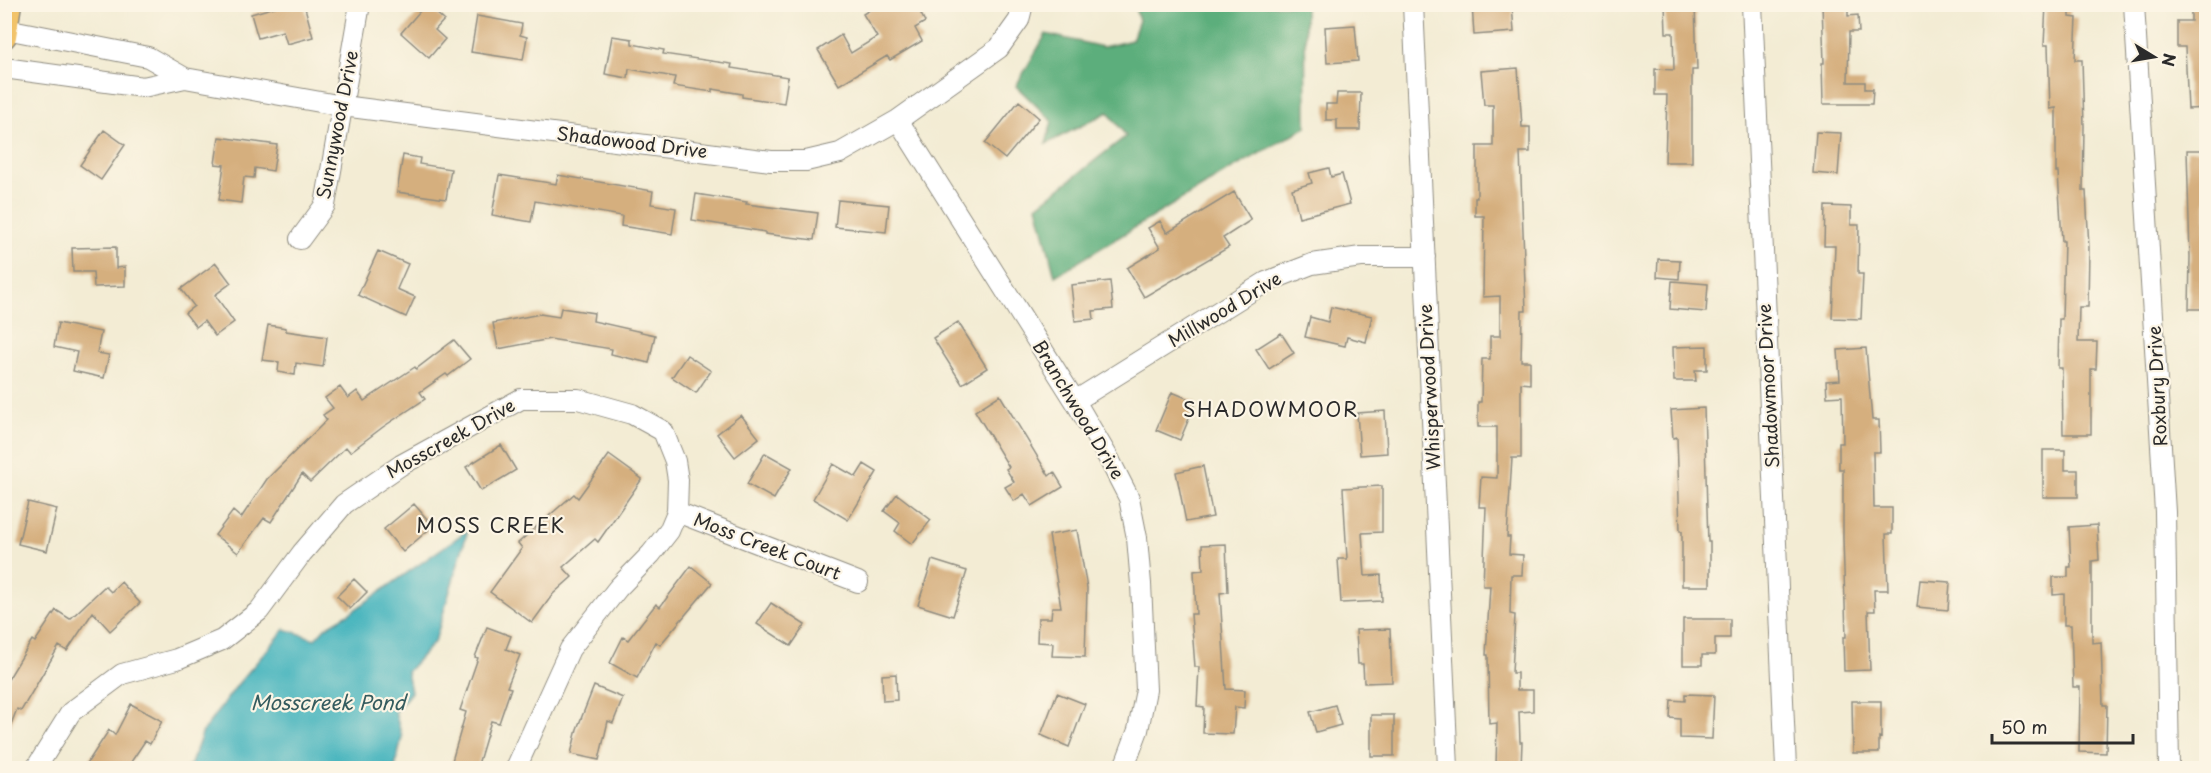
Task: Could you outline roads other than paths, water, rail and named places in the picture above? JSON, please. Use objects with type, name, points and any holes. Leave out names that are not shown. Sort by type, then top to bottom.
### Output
[{"type":"main road","points":[[5,33],[9,4]]},
{"type":"street","name":"Sunnywood Drive","points":[[300,239],[325,205],[360,4]]},
{"type":"street","name":"Shadowood Drive","points":[[5,33],[148,57],[185,78],[343,106],[771,161],[806,161],[840,153],[898,120],[999,48],[1018,20],[1023,4]]},
{"type":"street","name":"Whisperwood Drive","points":[[1413,4],[1448,768]]},
{"type":"street","name":"Shadowmoor Drive","points":[[1752,4],[1786,768]]},
{"type":"street","name":"Roxbury Drive","points":[[2134,4],[2165,512],[2169,768]]},
{"type":"street","name":"Shadowood Drive","points":[[4,68],[142,87],[185,78]]},
{"type":"street","name":"Branchwood Drive","points":[[898,120],[1075,401],[1129,498],[1137,538],[1146,690],[1138,730],[1122,768]]},
{"type":"street","name":"Millwood Drive","points":[[1075,401],[1266,282],[1312,264],[1361,257],[1425,256]]},
{"type":"street","name":"Mosscreek Drive","points":[[36,768],[71,712],[122,674],[177,659],[222,640],[259,611],[302,553],[344,504],[401,465],[521,399],[578,399],[632,414],[663,431],[675,461],[678,480],[677,512],[669,531],[651,554],[618,588],[570,649],[516,768]]},
{"type":"street","name":"Moss Creek Court","points":[[677,512],[858,582]]},
{"type":"water","name":"Mosscreek Pond","points":[[468,530],[435,641],[407,672],[411,692],[395,712],[402,737],[395,768],[186,768],[191,764],[203,731],[238,684],[285,629],[315,639],[326,627],[350,613]]},
{"type":"district","name":"SHADOWMOOR","points":[[1271,410]]},
{"type":"district","name":"MOSS CREEK","points":[[491,526]]}]
